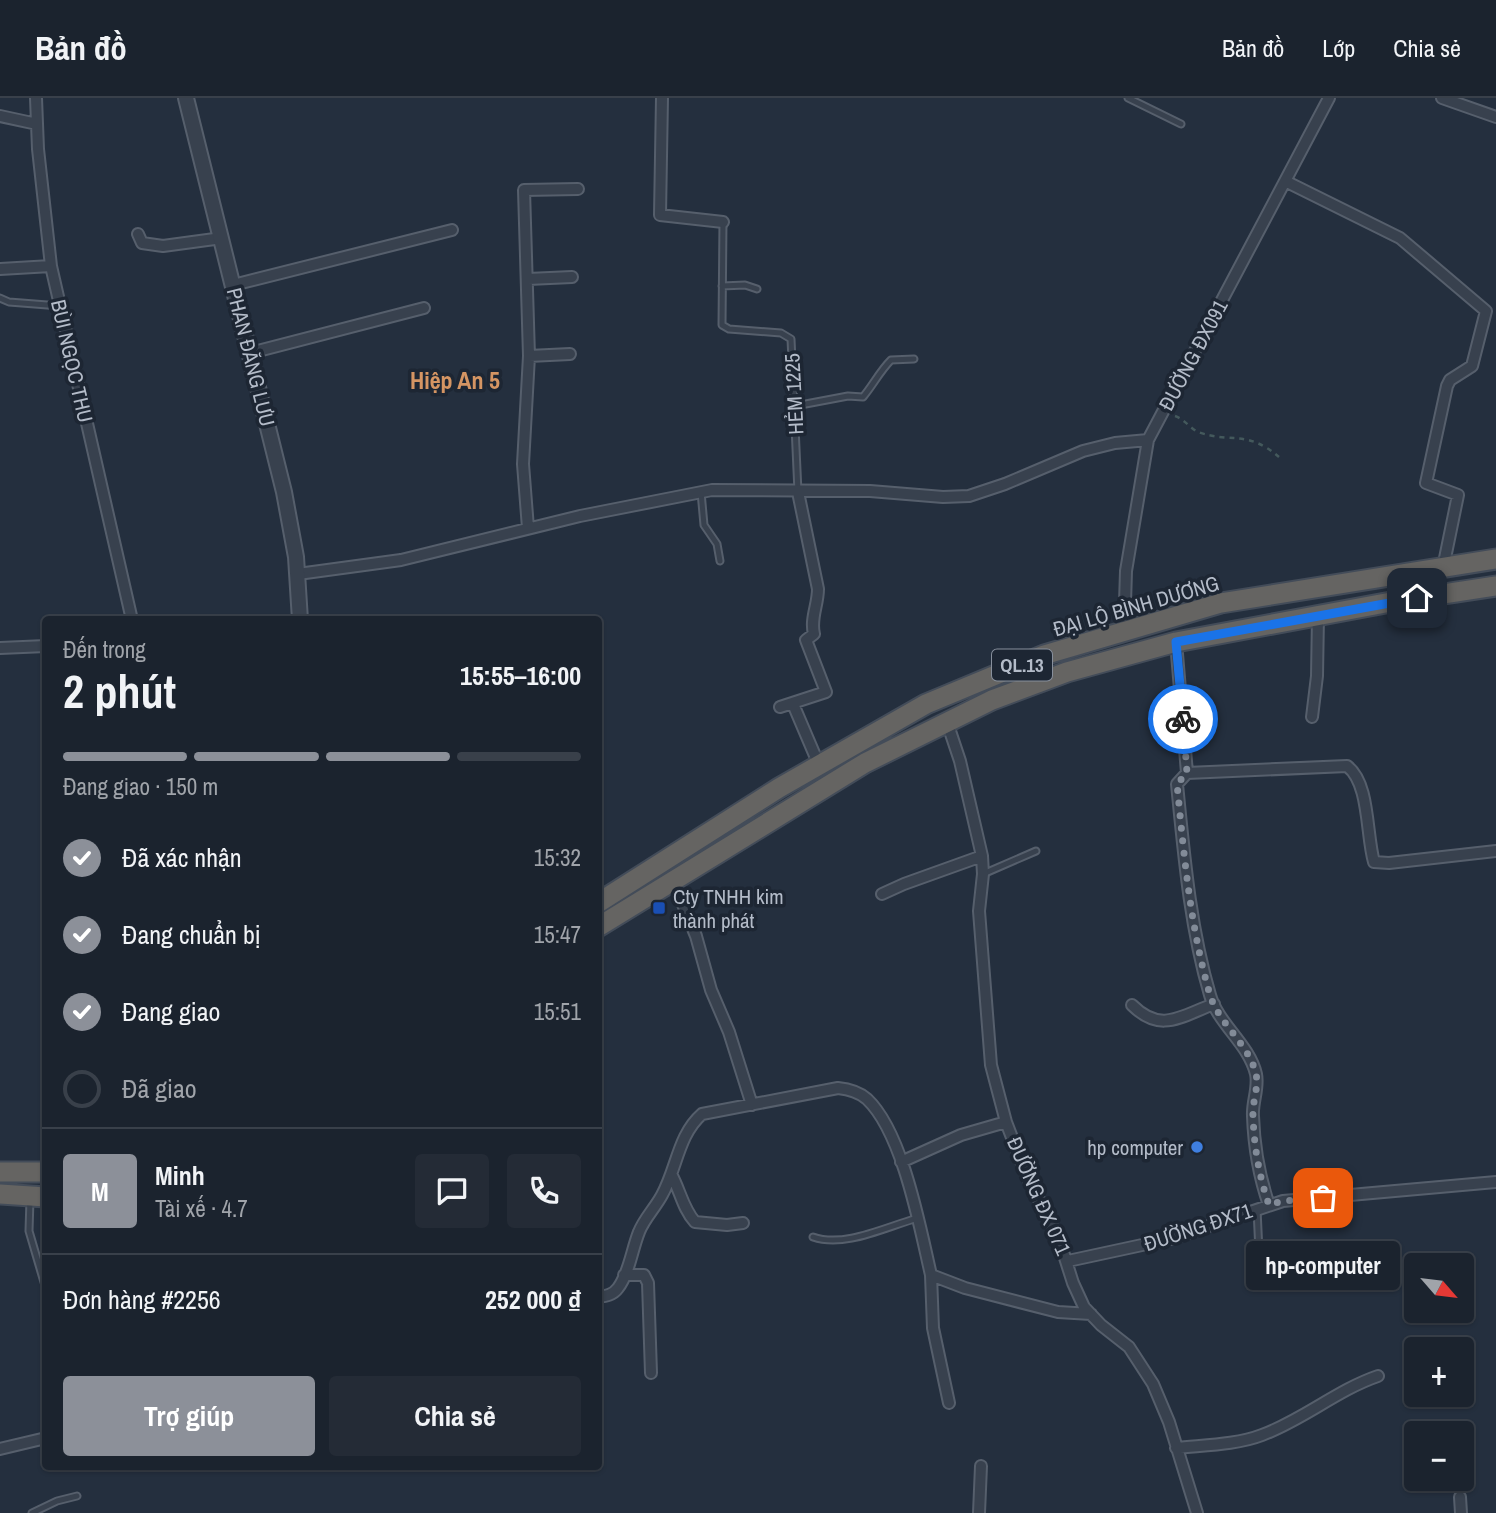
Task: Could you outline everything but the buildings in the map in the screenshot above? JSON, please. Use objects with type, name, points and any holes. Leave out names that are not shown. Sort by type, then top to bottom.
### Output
[{"type":"highway","name":"ĐẠI LỘ BÌNH DƯƠNG","points":[[602,901],[819,765],[926,704],[1044,655],[1221,603],[1496,559]]},
{"type":"highway","name":"QL.13","points":[[602,924],[864,764],[992,700],[1068,672],[1176,642],[1496,586]]},
{"type":"highway","points":[[0,1172],[42,1172]]},
{"type":"highway","points":[[0,1194],[38,1197]]},
{"type":"street","name":"BÙI NGỌC THU","points":[[36,98],[51,266],[131,616]]},
{"type":"street","name":"PHAN ĐĂNG LƯU","points":[[186,98],[284,492],[298,574],[300,616]]},
{"type":"street","name":"HẺM 1225","points":[[662,98],[660,215],[723,222]]},
{"type":"street","name":"ĐƯỜNG ĐX091","points":[[1129,632],[1125,603],[1126,570],[1148,440],[1329,98]]},
{"type":"street","points":[[1442,98],[1496,117]]},
{"type":"street","points":[[0,116],[37,124]]},
{"type":"street","points":[[1285,181],[1401,238],[1486,311],[1472,366],[1450,380],[1447,386],[1426,483],[1458,495],[1443,568]]},
{"type":"street","points":[[528,528],[523,464],[528,356],[524,190],[578,189]]},
{"type":"street","points":[[233,285],[452,230]]},
{"type":"street","points":[[138,233],[142,243],[163,246],[222,238]]},
{"type":"street","points":[[0,269],[51,266]]},
{"type":"street","points":[[528,279],[572,277]]},
{"type":"street","points":[[250,353],[424,308]]},
{"type":"street","points":[[528,356],[570,354]]},
{"type":"street","points":[[298,574],[401,560],[528,528],[701,492],[870,491],[943,497],[969,496],[1083,451],[1115,443],[1148,440]]},
{"type":"street","name":"HẺM 1225","points":[[793,704],[826,692],[806,640],[814,634],[812,625],[818,604],[818,589],[798,492]]},
{"type":"street","points":[[1312,717],[1317,676],[1318,616]]},
{"type":"street","points":[[1176,642],[1187,773]]},
{"type":"street","points":[[0,648],[42,646]]},
{"type":"street","points":[[780,706],[793,704],[819,765]]},
{"type":"street","name":"ĐƯỜNG ĐX 071","points":[[947,722],[960,761],[982,856],[979,911],[991,1065],[1006,1122],[1026,1174],[1068,1261],[1073,1283],[1091,1314],[1129,1347],[1153,1384],[1197,1513]]},
{"type":"street","points":[[1269,1205],[1259,1177],[1252,1113],[1257,1093],[1256,1074],[1245,1051],[1214,1004],[1189,903],[1177,784],[1187,773],[1348,766],[1354,771],[1364,797],[1369,845],[1374,862],[1389,863],[1496,851]]},
{"type":"street","points":[[882,894],[982,856]]},
{"type":"street","points":[[673,880],[696,936],[711,990],[729,1032],[752,1105]]},
{"type":"street","points":[[1132,1005],[1145,1018],[1165,1022],[1214,1004]]},
{"type":"street","points":[[602,1297],[608,1296],[618,1288],[640,1229],[662,1194],[680,1155],[681,1142],[691,1124],[702,1114],[838,1088],[850,1090],[866,1098],[875,1109],[901,1162],[931,1275],[933,1328],[948,1403]]},
{"type":"street","points":[[901,1162],[961,1135],[1006,1122]]},
{"type":"street","points":[[671,1174],[681,1192],[686,1212],[695,1222],[727,1225],[743,1223]]},
{"type":"street","name":"ĐƯỜNG ĐX71","points":[[1068,1261],[1170,1239],[1283,1201],[1496,1182]]},
{"type":"street","points":[[624,1275],[644,1275],[648,1283],[651,1373]]},
{"type":"street","points":[[931,1275],[965,1288],[1058,1312],[1091,1314]]},
{"type":"street","points":[[1176,1448],[1261,1436],[1325,1404],[1358,1383],[1378,1376]]},
{"type":"street","points":[[0,1449],[42,1439]]},
{"type":"street","points":[[979,1513],[981,1466]]},
{"type":"street","points":[[1461,1497],[1461,1513]]},
{"type":"lane","points":[[1128,98],[1181,124]]},
{"type":"lane","name":"HẺM 1225","points":[[723,222],[722,325],[729,329],[781,333],[791,339],[798,492]]},
{"type":"lane","points":[[722,286],[746,285],[757,289]]},
{"type":"lane","points":[[0,298],[9,302],[60,306]]},
{"type":"lane","points":[[795,406],[863,397],[880,371],[891,360],[914,359]]},
{"type":"lane","points":[[701,492],[704,525],[717,544],[720,561]]},
{"type":"lane","points":[[983,874],[1037,851]]},
{"type":"lane","points":[[38,1197],[29,1231],[42,1275]]},
{"type":"lane","points":[[1257,1209],[1259,1252],[1265,1268]]},
{"type":"lane","points":[[813,1237],[826,1241],[846,1241],[918,1218]]},
{"type":"lane","points":[[32,1513],[57,1501],[77,1496]]},
{"type":"path","points":[[1162,412],[1182,419],[1197,431],[1255,440],[1279,457]]},
{"type":"way so far","points":[[1183,719],[1187,773],[1177,784],[1189,903],[1211,998],[1245,1051],[1256,1074],[1257,1093],[1252,1113],[1259,1177],[1269,1205],[1283,1201],[1323,1198]]},
{"type":"place","name":"Cty TNHH kim thành phát","points":[[659,908]]},
{"type":"place","name":"hp computer","points":[[1197,1147]]},
{"type":"place","name":"hp-computer","points":[[1323,1198]]},
{"type":"district","name":"Hiệp An 5","points":[[455,380]]},
{"type":"route","points":[[1183,719],[1176,642],[1417,598]]}]
